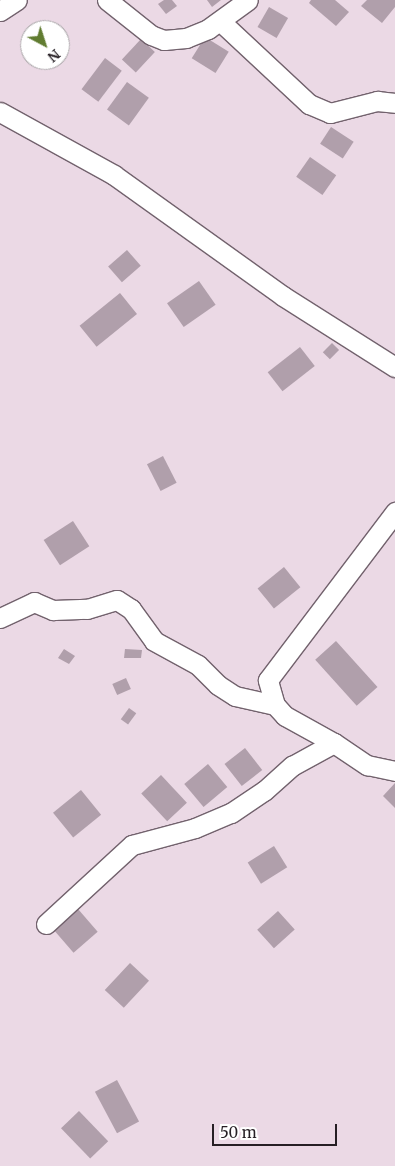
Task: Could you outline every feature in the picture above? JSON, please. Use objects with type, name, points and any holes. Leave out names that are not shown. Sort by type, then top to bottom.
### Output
[{"type":"street","points":[[0,11],[17,0]]},
{"type":"street","points":[[107,0],[151,35],[164,40],[186,38],[220,21],[248,0]]},
{"type":"street","points":[[220,21],[309,104],[330,113],[377,101],[395,103]]},
{"type":"street","points":[[0,112],[114,175],[283,296],[395,367]]},
{"type":"street","points":[[395,512],[268,680],[276,705],[285,716],[334,742],[367,765],[395,772]]},
{"type":"street","points":[[0,618],[34,602],[53,610],[87,609],[117,600],[131,610],[154,641],[198,665],[218,685],[235,696],[276,705]]},
{"type":"street","points":[[46,924],[132,845],[195,828],[231,813],[264,791],[292,766],[334,742]]},
{"type":"building","points":[[164,0],[172,0],[177,6],[166,14],[158,4]]},
{"type":"building","points":[[207,0],[221,0],[212,7]]},
{"type":"building","points":[[311,0],[335,0],[349,12],[336,26],[309,3]]},
{"type":"building","points":[[367,0],[395,0],[395,7],[382,23],[361,6]]},
{"type":"building","points":[[269,7],[288,18],[277,38],[258,27]]},
{"type":"building","points":[[205,37],[229,52],[215,73],[192,58]]},
{"type":"building","points":[[141,39],[155,52],[136,72],[122,59]]},
{"type":"building","points":[[105,58],[122,71],[98,102],[82,89]]},
{"type":"building","points":[[127,82],[149,98],[129,125],[107,110]]},
{"type":"building","points":[[331,127],[354,142],[343,158],[320,144]]},
{"type":"building","points":[[310,157],[336,175],[322,195],[296,177]]},
{"type":"building","points":[[127,250],[141,266],[122,282],[108,266]]},
{"type":"building","points":[[199,281],[216,305],[184,327],[167,303]]},
{"type":"building","points":[[120,293],[137,314],[97,347],[80,326]]},
{"type":"building","points":[[332,343],[339,350],[330,359],[323,352]]},
{"type":"building","points":[[300,347],[315,366],[282,391],[268,372]]},
{"type":"building","points":[[163,456],[177,483],[161,491],[147,464]]},
{"type":"building","points":[[73,521],[89,546],[60,565],[44,540]]},
{"type":"building","points":[[284,567],[300,587],[274,609],[258,588]]},
{"type":"building","points":[[336,641],[377,687],[357,706],[315,660]]},
{"type":"building","points":[[64,649],[75,656],[69,664],[58,658]]},
{"type":"building","points":[[125,649],[142,650],[141,658],[124,658]]},
{"type":"building","points":[[126,678],[131,689],[117,695],[112,684]]},
{"type":"building","points":[[129,708],[136,713],[128,725],[121,719]]},
{"type":"building","points":[[245,748],[262,770],[242,786],[225,764]]},
{"type":"building","points":[[208,764],[227,787],[204,807],[184,784]]},
{"type":"building","points":[[161,775],[187,803],[167,821],[141,793]]},
{"type":"building","points":[[395,783],[395,808],[383,796]]},
{"type":"building","points":[[81,790],[101,815],[73,838],[53,813]]},
{"type":"building","points":[[274,846],[287,867],[261,884],[248,862]]},
{"type":"building","points":[[78,909],[98,932],[74,953],[54,930]]},
{"type":"building","points":[[278,911],[295,930],[274,948],[257,930]]},
{"type":"building","points":[[130,963],[149,981],[124,1008],[105,990]]},
{"type":"building","points":[[117,1080],[139,1121],[117,1133],[95,1092]]},
{"type":"building","points":[[79,1111],[108,1141],[90,1159],[61,1128]]}]
